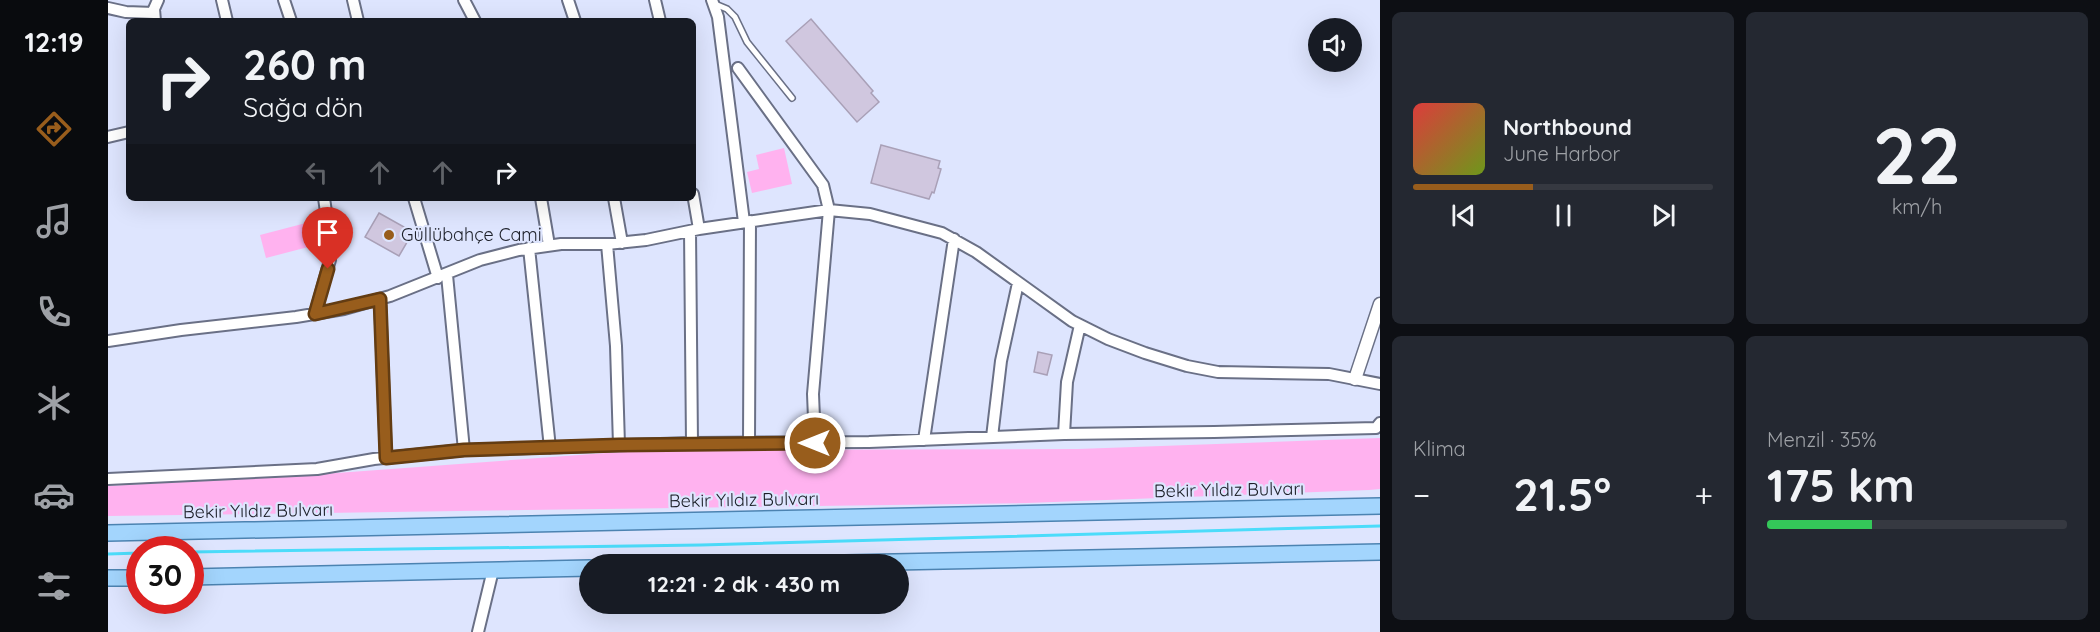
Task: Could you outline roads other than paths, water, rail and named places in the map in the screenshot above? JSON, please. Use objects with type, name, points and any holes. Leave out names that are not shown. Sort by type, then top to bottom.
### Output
[{"type":"main road","name":"Bekir Yıldız Bulvarı","points":[[108,533],[1380,506]]},
{"type":"main road","points":[[909,562],[1380,552]]},
{"type":"main road","points":[[204,577],[579,568]]},
{"type":"main road","points":[[108,578],[126,578]]},
{"type":"street","points":[[108,8],[155,17],[158,0]]},
{"type":"street","points":[[222,0],[226,18]]},
{"type":"street","points":[[284,0],[290,18]]},
{"type":"street","points":[[353,0],[357,18]]},
{"type":"street","points":[[464,0],[474,18]]},
{"type":"street","points":[[568,0],[574,18]]},
{"type":"street","points":[[655,0],[659,18]]},
{"type":"street","points":[[712,2],[718,17],[747,222],[749,443]]},
{"type":"street","points":[[738,68],[823,185],[829,210],[813,394],[815,443]]},
{"type":"street","points":[[108,137],[126,133]]},
{"type":"street","points":[[315,314],[330,260],[330,240],[324,201]]},
{"type":"street","points":[[415,201],[442,276],[464,450]]},
{"type":"street","points":[[542,201],[549,245]]},
{"type":"street","points":[[615,201],[622,243]]},
{"type":"street","points":[[692,443],[693,201]]},
{"type":"street","points":[[108,341],[315,314],[380,299],[490,257],[529,248],[646,240],[695,230],[829,210],[870,214],[942,233],[1080,325],[1126,347],[1201,369],[1235,374],[1310,373],[1380,384]]},
{"type":"street","points":[[924,440],[954,239]]},
{"type":"street","points":[[607,244],[616,346],[619,445]]},
{"type":"street","points":[[529,248],[550,448]]},
{"type":"street","points":[[992,437],[1001,362],[1018,283]]},
{"type":"street","points":[[380,299],[386,458]]},
{"type":"street","points":[[1354,379],[1380,304]]},
{"type":"street","points":[[1064,434],[1067,382],[1080,325]]},
{"type":"street","points":[[108,479],[317,468],[464,450],[1376,428],[1380,423]]},
{"type":"street","points":[[478,632],[493,570]]},
{"type":"lane","points":[[712,2],[722,6],[735,17],[747,42],[792,98]]},
{"type":"waterway","points":[[204,552],[701,545],[1380,526]]},
{"type":"waterway","points":[[108,554],[126,553]]},
{"type":"place","name":"Güllübahçe Cami","points":[[389,235]]}]
